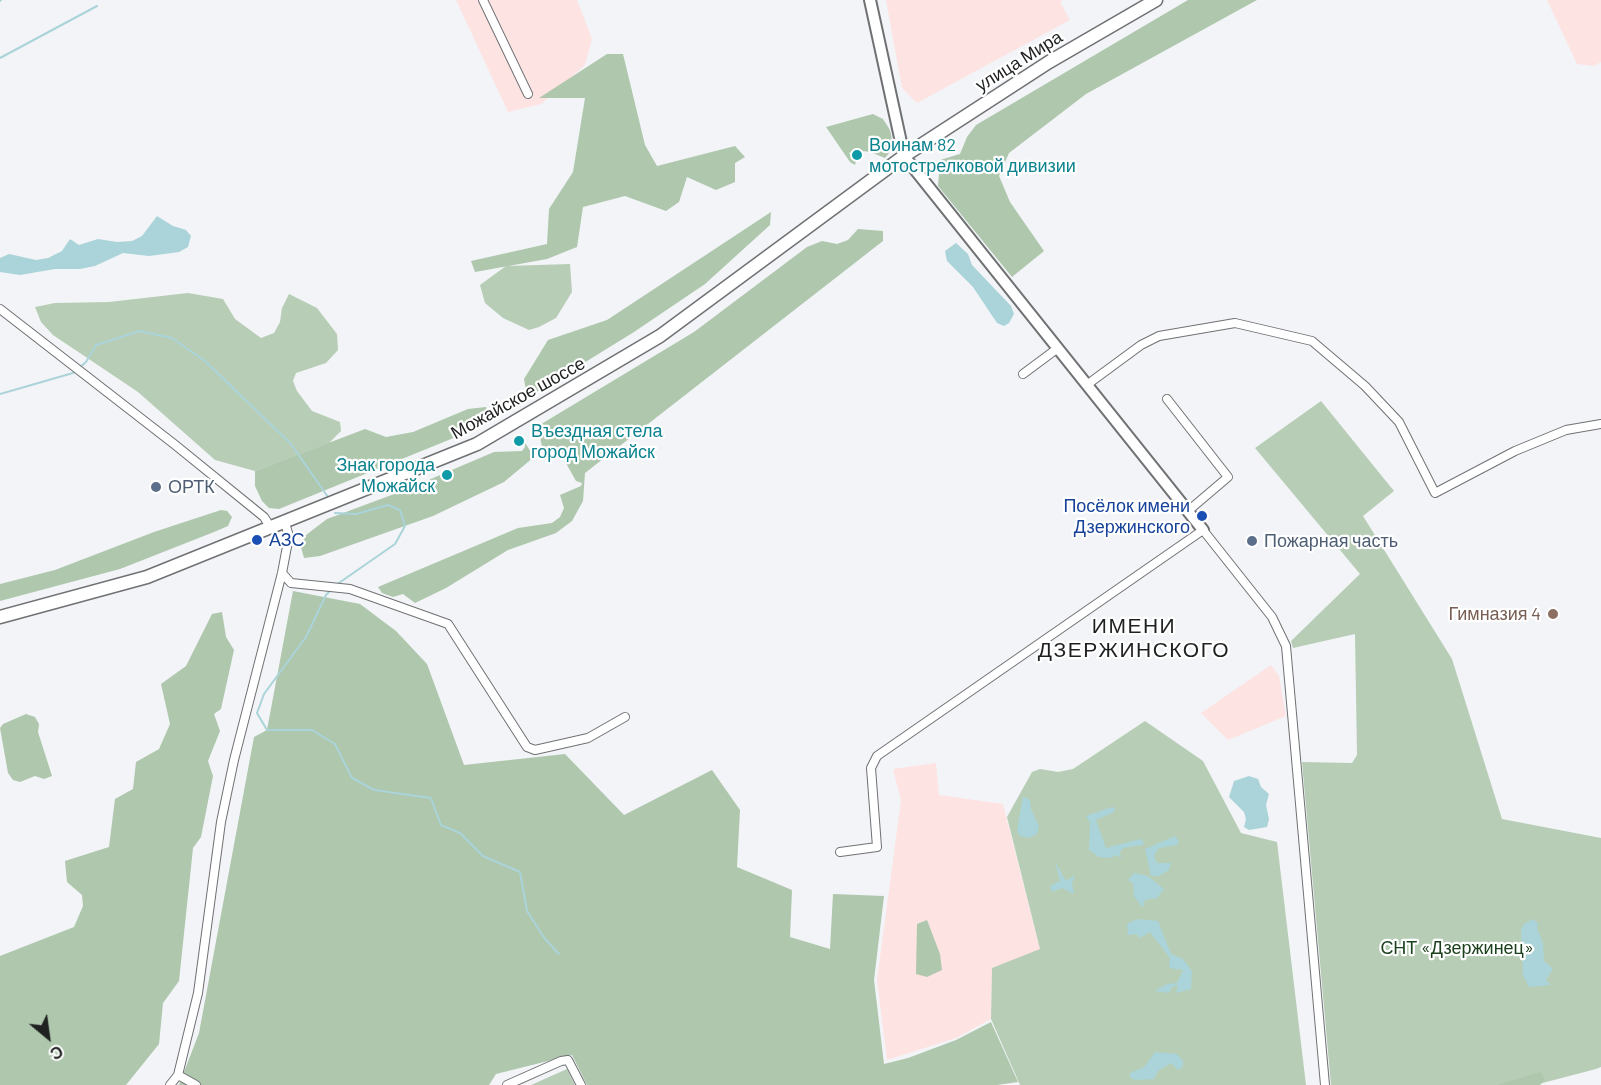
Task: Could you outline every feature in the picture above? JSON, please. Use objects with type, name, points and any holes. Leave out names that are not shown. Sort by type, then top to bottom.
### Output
[{"type":"main road","name":"улица Мира","points":[[904,156],[1049,62],[1156,0]]},
{"type":"main road","name":"Можайское шоссе","points":[[0,617],[147,577],[460,452],[589,379],[697,311],[904,156]]},
{"type":"street","points":[[483,0],[528,94]]},
{"type":"street","points":[[870,0],[904,156],[1272,617],[1286,646],[1325,1085]]},
{"type":"street","points":[[0,309],[174,444],[264,517],[271,528]]},
{"type":"street","points":[[1088,384],[1141,345],[1159,336],[1235,323],[1312,342],[1365,386],[1399,422],[1436,493],[1515,451],[1566,430],[1601,424]]},
{"type":"street","points":[[1023,374],[1058,348]]},
{"type":"street","points":[[1167,399],[1228,477],[1188,511]]},
{"type":"street","points":[[170,1085],[178,1075],[198,993],[223,812],[282,573],[289,536],[285,523]]},
{"type":"street","points":[[840,852],[877,847],[871,768],[877,756],[1203,530]]},
{"type":"street","points":[[282,573],[291,583],[350,589],[448,624],[527,747],[535,750],[588,738],[625,717]]},
{"type":"street","points":[[507,1085],[561,1060],[568,1060],[582,1085]]},
{"type":"street","points":[[178,1075],[196,1085]]},
{"type":"shaded area","points":[[456,0],[577,0],[592,39],[585,65],[541,104],[508,112]]},
{"type":"shaded area","points":[[886,0],[1063,0],[1060,2],[1070,20],[917,103],[902,88]]},
{"type":"shaded area","points":[[1547,0],[1601,0],[1601,62],[1594,66],[1577,64]]},
{"type":"shaded area","points":[[1271,665],[1279,676],[1286,716],[1228,740],[1201,713]]},
{"type":"shaded area","points":[[936,763],[939,795],[1003,804],[1040,950],[992,968],[991,1019],[956,1038],[887,1060],[877,980],[901,800],[893,769]]},
{"type":"green space","points":[[1188,0],[1257,0],[1086,94],[1009,153],[999,176],[1010,202],[1044,251],[1012,277],[938,186],[940,160],[960,154],[967,137],[976,125]]},
{"type":"green space","points":[[607,54],[623,54],[645,145],[657,166],[735,146],[745,157],[735,163],[735,182],[716,190],[687,177],[679,202],[666,211],[625,196],[583,207],[577,247],[547,259],[475,272],[471,261],[547,244],[549,209],[573,172],[585,98],[539,98]]},
{"type":"green space","points":[[873,114],[883,119],[890,130],[893,144],[885,158],[856,150],[849,153],[856,161],[855,165],[850,162],[826,127]]},
{"type":"green space","points":[[771,212],[770,225],[705,284],[634,332],[532,395],[526,390],[524,379],[548,340],[607,320]]},
{"type":"green space","points":[[858,229],[883,231],[883,241],[585,473],[583,501],[572,521],[556,533],[508,550],[446,588],[415,603],[403,594],[393,597],[382,593],[378,587],[518,528],[552,523],[560,517],[564,508],[560,495],[581,486],[582,483],[576,481],[558,449],[542,447],[538,426],[694,332],[807,247],[822,241],[837,244],[848,240]]},
{"type":"green space","points":[[570,264],[572,292],[556,318],[539,327],[529,330],[503,318],[485,303],[480,285],[506,266]]},
{"type":"green space","points":[[188,293],[223,299],[235,319],[261,338],[274,333],[289,294],[317,308],[337,334],[338,350],[326,363],[296,373],[293,381],[297,391],[312,411],[340,422],[341,431],[329,443],[255,471],[215,460],[138,392],[53,335],[41,322],[35,307],[55,303],[109,302]]},
{"type":"green space","name":"СНТ «Дзержинец»","points":[[1321,401],[1394,491],[1363,516],[1452,659],[1502,819],[1601,838],[1601,1067],[1535,1085],[1331,1085],[1302,762],[1352,763],[1357,755],[1355,634],[1293,648],[1291,641],[1360,574],[1255,448]]},
{"type":"green space","points":[[486,407],[489,418],[478,428],[279,509],[269,508],[262,501],[255,486],[255,471],[365,429],[386,437],[413,432],[468,409]]},
{"type":"green space","points":[[524,441],[534,457],[504,482],[433,516],[320,556],[304,558],[301,547],[306,535],[327,519],[405,490],[494,452],[522,451],[525,447]]},
{"type":"green space","points":[[221,510],[227,511],[232,517],[228,526],[214,532],[120,569],[0,601],[0,584],[55,570],[154,532]]},
{"type":"green space","points":[[293,591],[360,604],[396,631],[427,664],[464,765],[565,754],[624,815],[712,770],[740,810],[737,867],[792,890],[790,937],[830,949],[833,894],[884,896],[874,980],[884,1064],[908,1058],[956,1040],[991,1022],[1018,1082],[997,1085],[587,1085],[572,1055],[496,1074],[489,1085],[179,1085],[199,1033],[254,737],[267,730]]},
{"type":"green space","points":[[222,612],[226,637],[234,650],[221,709],[214,714],[220,731],[208,761],[213,776],[201,837],[193,848],[179,981],[163,1003],[159,1044],[126,1085],[0,1085],[0,956],[74,927],[83,906],[82,895],[67,882],[65,861],[109,847],[115,799],[133,789],[136,762],[159,749],[170,724],[161,684],[186,666],[212,614]]},
{"type":"green space","points":[[26,714],[35,717],[39,724],[38,732],[52,776],[44,779],[35,776],[20,782],[13,780],[8,773],[0,728],[3,724]]},
{"type":"green space","points":[[1145,721],[1203,761],[1241,833],[1277,842],[1306,1085],[1020,1085],[991,1019],[992,968],[1040,949],[1007,817],[1032,772],[1040,769],[1058,772],[1073,769]]},
{"type":"green space","points":[[927,920],[940,954],[942,970],[927,977],[916,974],[917,924]]},
{"type":"green space","points":[[567,1069],[575,1085],[531,1085]]},
{"type":"green space","points":[[1541,1072],[1545,1080],[1540,1085],[1497,1085]]},
{"type":"water","points":[[157,216],[173,226],[186,230],[191,236],[188,247],[179,252],[149,256],[123,253],[95,266],[80,269],[55,269],[20,275],[0,272],[0,258],[9,254],[36,260],[48,258],[62,251],[70,239],[79,245],[98,239],[117,242],[132,241],[142,236]]},
{"type":"water","points":[[956,243],[968,254],[972,265],[1011,306],[1014,314],[1009,323],[1004,326],[997,323],[973,287],[947,261],[945,251]]},
{"type":"water","points":[[1249,776],[1258,779],[1261,787],[1269,794],[1266,805],[1269,819],[1267,827],[1249,830],[1244,827],[1246,819],[1244,812],[1229,797],[1234,781]]},
{"type":"water","points":[[1023,796],[1030,800],[1031,809],[1039,826],[1037,834],[1029,838],[1020,836],[1017,831]]},
{"type":"water","points":[[1115,808],[1114,812],[1096,820],[1106,848],[1140,839],[1144,842],[1143,845],[1123,848],[1120,852],[1121,859],[1118,855],[1109,858],[1099,857],[1089,850],[1090,823],[1086,816]]},
{"type":"water","points":[[1175,836],[1179,842],[1177,845],[1159,848],[1154,856],[1157,863],[1171,863],[1169,870],[1159,876],[1151,876],[1145,849]]},
{"type":"water","points":[[1055,862],[1066,881],[1075,875],[1072,884],[1074,894],[1062,888],[1052,892],[1050,886],[1060,881]]},
{"type":"water","points":[[1134,873],[1148,876],[1164,889],[1157,898],[1145,900],[1143,908],[1134,896],[1133,883],[1128,880]]},
{"type":"water","points":[[1137,919],[1158,921],[1171,954],[1183,959],[1192,971],[1191,989],[1176,993],[1178,985],[1172,987],[1169,993],[1155,991],[1167,984],[1177,983],[1183,970],[1169,968],[1170,958],[1150,932],[1140,938],[1136,934],[1128,935],[1127,924]]},
{"type":"water","points":[[1533,919],[1538,923],[1537,928],[1543,943],[1544,961],[1553,969],[1546,980],[1551,985],[1529,987],[1523,975],[1521,930],[1524,924]]},
{"type":"water","points":[[1155,1052],[1177,1054],[1183,1061],[1183,1067],[1178,1070],[1171,1063],[1158,1071],[1154,1079],[1130,1078],[1130,1073],[1144,1067]]},
{"type":"waterway","points":[[0,58],[97,6]]},
{"type":"waterway","points":[[0,394],[73,373],[86,362],[96,345],[140,331],[172,338],[205,361],[291,444],[328,497]]},
{"type":"waterway","points":[[335,513],[356,514],[388,505],[400,510],[405,526],[395,544],[336,585]]},
{"type":"waterway","points":[[332,589],[326,595],[306,637],[264,694],[257,713],[267,730],[312,730],[335,744],[352,778],[374,790],[431,798],[441,825],[460,833],[483,856],[520,872],[527,911],[545,939],[559,954]]},
{"type":"place","name":"Воинам 82 мотострелковой дивизии","points":[[857,155]]},
{"type":"place","name":"Въездная стела город Можайск","points":[[519,441]]},
{"type":"place","name":"Знак города Можайск","points":[[447,475]]},
{"type":"place","name":"ОРТК","points":[[156,487]]},
{"type":"place","name":"Посёлок имени Дзержинского","points":[[1202,516]]},
{"type":"place","name":"АЗС","points":[[257,540]]},
{"type":"place","name":"Пожарная часть","points":[[1252,541]]},
{"type":"place","name":"Гимназия 4","points":[[1553,614]]},
{"type":"district","name":"ИМЕНИ ДЗЕРЖИНСКОГО","points":[[1134,638]]}]
